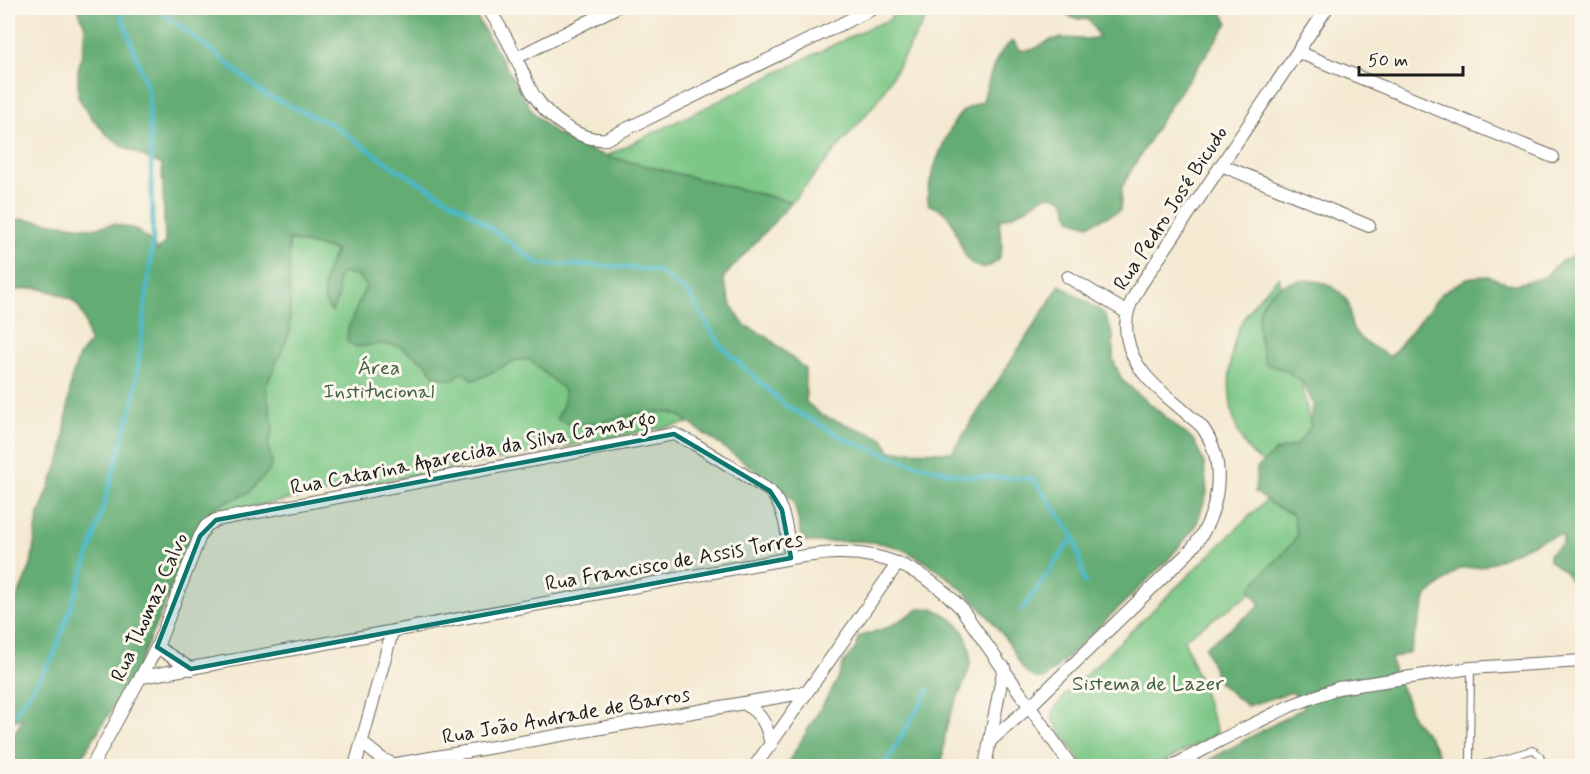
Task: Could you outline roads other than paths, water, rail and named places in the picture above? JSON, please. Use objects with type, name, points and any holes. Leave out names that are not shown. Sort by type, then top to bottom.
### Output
[{"type":"street","points":[[487,8],[516,58],[535,98],[550,114],[570,129],[594,140],[606,139],[874,8]]},
{"type":"street","points":[[516,58],[615,8]]},
{"type":"street","name":"Rua Pedro José Bicudo","points":[[990,741],[1030,706],[1198,542],[1207,528],[1214,510],[1217,476],[1216,459],[1210,442],[1201,426],[1147,379],[1136,365],[1130,351],[1125,320],[1126,312],[1140,286],[1327,8]]},
{"type":"street","points":[[1298,52],[1553,157]]},
{"type":"street","points":[[1221,165],[1369,226]]},
{"type":"street","points":[[1068,277],[1126,312]]},
{"type":"street","name":"Rua Catarina Aparecida da Silva Camargo","points":[[206,526],[216,520],[674,434],[693,442],[770,491],[778,500],[782,510],[791,558]]},
{"type":"street","name":"Rua Thomaz Calvo","points":[[92,766],[157,647],[200,536],[206,526]]},
{"type":"street","name":"Rua Francisco de Assis Torres","points":[[142,677],[791,558],[837,553],[881,557],[928,578],[946,591],[962,608],[1071,766]]},
{"type":"street","points":[[755,766],[898,563]]},
{"type":"street","points":[[355,766],[392,632]]},
{"type":"street","points":[[157,647],[191,669]]},
{"type":"street","points":[[1173,766],[1290,706],[1338,688],[1471,668],[1582,660]]},
{"type":"street","points":[[985,766],[1004,667]]},
{"type":"street","name":"Rua João Andrade de Barros","points":[[362,743],[390,766],[807,692]]},
{"type":"street","points":[[744,703],[758,712],[768,729],[771,745]]},
{"type":"lane","points":[[1471,668],[1470,762],[1476,766],[1532,750],[1540,756],[1543,766]]},
{"type":"waterway","points":[[8,724],[53,658],[92,546],[134,400],[153,241],[149,92],[119,8]]},
{"type":"waterway","points":[[155,8],[215,53],[264,94],[333,125],[395,168],[465,209],[539,264],[613,266],[658,271],[689,294],[720,345],[785,405],[847,440],[904,461],[963,476],[1033,479],[1074,536],[1085,583]]},
{"type":"waterway","points":[[1022,610],[1074,536]]},
{"type":"waterway","points":[[884,766],[929,690]]},
{"type":"park label","name":"Área Institucional","points":[[379,379]]},
{"type":"park label","name":"Sistema de Lazer","points":[[1148,683]]}]
